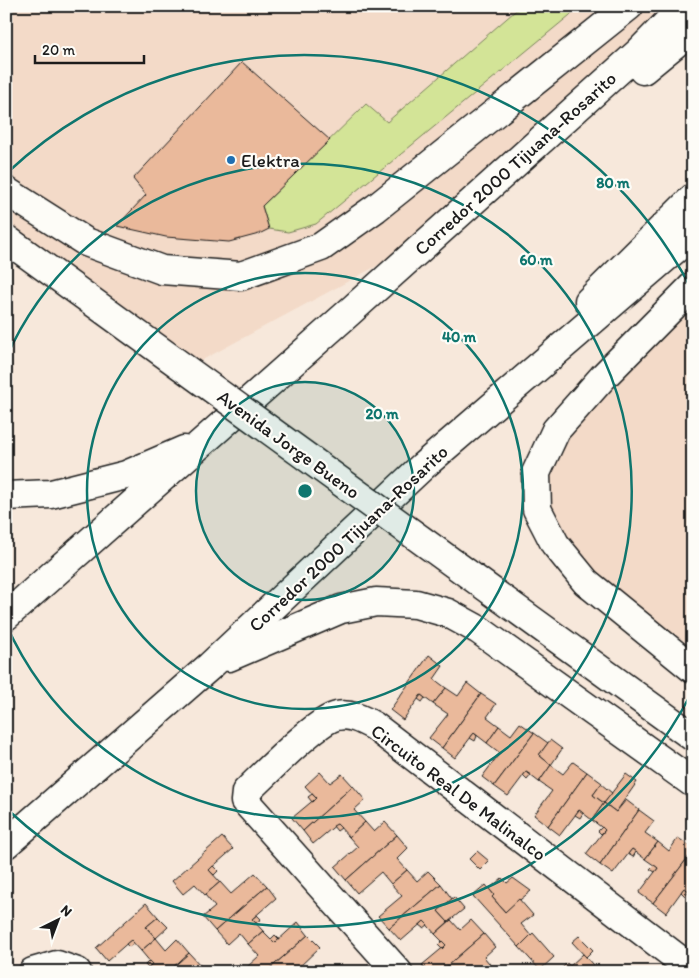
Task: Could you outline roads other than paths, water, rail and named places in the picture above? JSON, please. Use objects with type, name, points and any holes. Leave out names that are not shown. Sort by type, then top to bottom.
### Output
[{"type":"main road","points":[[6,191],[86,242],[162,270],[242,276],[321,246],[376,208],[629,6]]},
{"type":"main road","name":"Corredor 2000 Tijuana-Rosarito","points":[[6,616],[345,316],[638,52],[684,6]]},
{"type":"main road","points":[[345,316],[693,29]]},
{"type":"main road","points":[[423,466],[693,198]]},
{"type":"main road","name":"Corredor 2000 Tijuana-Rosarito","points":[[6,844],[210,666],[423,466],[693,234]]},
{"type":"main road","name":"Avenida Jorge Bueno","points":[[6,239],[693,737]]},
{"type":"main road","points":[[693,286],[603,377],[556,430],[536,472],[537,509],[555,544],[586,582],[693,670]]},
{"type":"main road","points":[[6,496],[51,494],[126,475],[206,440]]},
{"type":"main road","points":[[210,666],[341,609],[376,602],[416,604],[448,612],[479,630],[693,783]]},
{"type":"main road","name":"Circuito Real De Malinalco","points":[[398,972],[245,801],[246,792],[254,784],[322,723],[338,715],[357,717],[374,726],[693,970]]},
{"type":"main road","points":[[33,972],[57,965],[77,972]]},
{"type":"place","name":"Elektra","points":[[231,160]]}]
